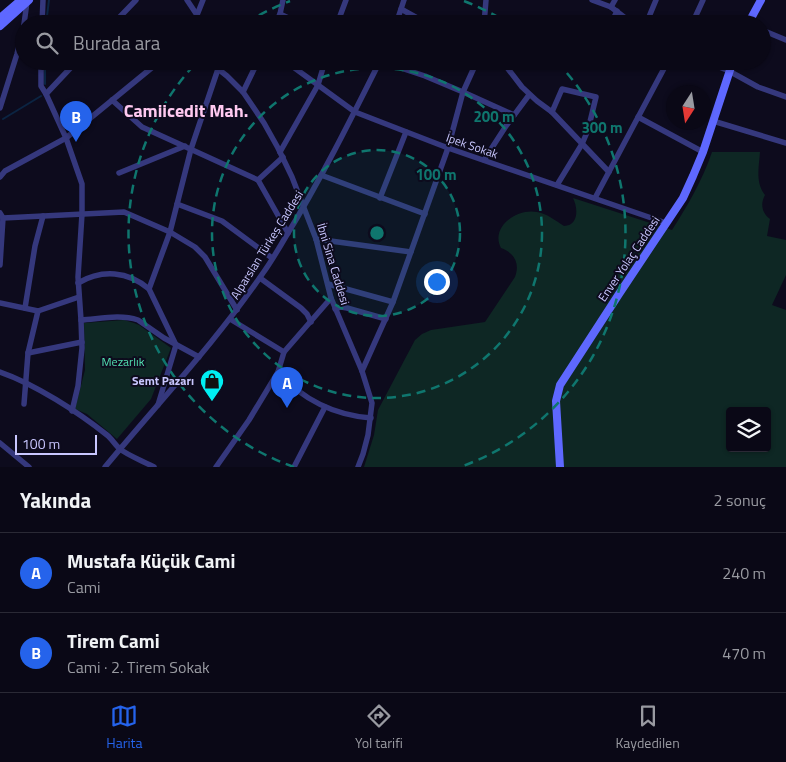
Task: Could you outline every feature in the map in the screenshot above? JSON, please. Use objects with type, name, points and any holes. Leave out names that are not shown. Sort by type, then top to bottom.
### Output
[{"type":"street","points":[[2,13],[26,0]]},
{"type":"street","points":[[25,15],[26,0]]},
{"type":"street","points":[[0,26],[26,0]]},
{"type":"street","points":[[42,15],[43,0]]},
{"type":"street","points":[[122,15],[136,0]]},
{"type":"street","points":[[187,0],[198,15]]},
{"type":"street","points":[[198,15],[203,0]]},
{"type":"street","points":[[280,14],[283,0]]},
{"type":"street","points":[[340,15],[346,0]]},
{"type":"street","points":[[399,15],[404,0]]},
{"type":"street","points":[[485,15],[486,0]]},
{"type":"street","points":[[592,0],[611,7],[621,15]]},
{"type":"street","points":[[611,7],[615,0]]},
{"type":"street","points":[[650,15],[656,0]]},
{"type":"street","points":[[696,15],[703,0]]},
{"type":"street","points":[[753,15],[761,0]]},
{"type":"street","points":[[401,9],[412,15]]},
{"type":"street","points":[[614,15],[616,11]]},
{"type":"street","points":[[771,34],[786,40]]},
{"type":"street","points":[[0,108],[2,93],[15,59]]},
{"type":"street","points":[[41,70],[41,86],[66,138],[82,184],[78,284],[82,342],[79,380],[72,411]]},
{"type":"street","points":[[46,94],[69,70]]},
{"type":"street","points":[[0,177],[5,171],[66,138],[149,70]]},
{"type":"street","points":[[149,289],[170,232],[188,147],[218,70]]},
{"type":"street","name":"İbni Sina Caddesi","points":[[219,70],[243,92],[282,154],[316,239],[331,298],[362,371],[372,403],[366,444],[358,467]]},
{"type":"street","points":[[243,92],[254,70]]},
{"type":"street","name":"İpek Sokak","points":[[297,70],[355,112],[448,148],[666,223]]},
{"type":"street","points":[[258,180],[282,154],[318,85],[322,70]]},
{"type":"street","name":"Alparslan Türkeş Caddesi","points":[[105,467],[199,357],[260,278],[304,207],[376,70]]},
{"type":"street","points":[[407,70],[514,115]]},
{"type":"street","points":[[362,371],[393,302],[448,148],[463,92],[473,70]]},
{"type":"street","points":[[508,70],[529,95],[552,112],[609,172]]},
{"type":"street","points":[[595,198],[663,70]]},
{"type":"street","points":[[729,71],[758,87],[786,96]]},
{"type":"street","name":"Enver Yolaç Caddesi","points":[[560,467],[556,401],[560,385],[683,198],[703,152],[729,71]]},
{"type":"street","points":[[552,112],[562,89],[596,97],[588,130],[582,144],[556,185]]},
{"type":"street","points":[[484,160],[529,95]]},
{"type":"street","points":[[112,100],[142,127],[258,180],[288,232]]},
{"type":"street","points":[[638,117],[703,152]]},
{"type":"street","points":[[713,121],[786,143]]},
{"type":"street","points":[[380,198],[406,132]]},
{"type":"street","points":[[119,174],[188,147]]},
{"type":"street","points":[[321,176],[425,214]]},
{"type":"street","points":[[177,204],[222,221],[272,258]]},
{"type":"street","points":[[0,265],[1,215],[43,216],[124,212],[189,242],[206,258],[237,310]]},
{"type":"street","points":[[25,308],[35,246],[43,216]]},
{"type":"street","points":[[316,239],[411,252]]},
{"type":"street","points":[[78,284],[96,275],[116,274],[134,279],[149,289],[176,344],[157,408]]},
{"type":"street","points":[[260,278],[301,308],[310,322]]},
{"type":"street","points":[[328,284],[393,302]]},
{"type":"street","points":[[0,303],[38,311],[79,298]]},
{"type":"street","points":[[216,467],[249,420],[278,372],[284,352],[331,298]]},
{"type":"street","points":[[335,309],[347,308],[386,319]]},
{"type":"street","points":[[24,404],[28,353],[38,311]]},
{"type":"street","points":[[81,320],[133,318],[199,357]]},
{"type":"street","points":[[230,319],[284,352]]},
{"type":"street","points":[[28,353],[82,342]]},
{"type":"street","points":[[0,372],[26,383],[72,411],[108,436],[120,450],[154,467]]},
{"type":"street","points":[[278,372],[299,392],[314,402],[341,413],[371,418]]},
{"type":"street","points":[[294,467],[325,407]]},
{"type":"street","points":[[0,443],[29,467]]},
{"type":"green space","points":[[712,152],[760,152],[759,180],[765,195],[763,208],[765,214],[770,219],[767,236],[786,240],[786,275],[772,305],[786,310],[786,467],[364,467],[374,435],[378,410],[415,340],[431,330],[485,322],[515,277],[517,268],[515,260],[510,253],[501,248],[499,240],[499,233],[507,221],[521,213],[537,212],[564,226],[569,225],[576,215],[576,206],[573,198],[672,230],[704,173]]},
{"type":"green space","name":"Mezarlık","points":[[124,320],[139,325],[171,348],[151,399],[117,439],[87,414],[75,409],[85,370],[84,323]]},
{"type":"waterway","points":[[47,15],[49,0]]},
{"type":"waterway","points":[[45,70],[45,84]]},
{"type":"waterway","points":[[3,119],[41,96]]},
{"type":"place","name":"Tirem Cami","points":[[76,142]]},
{"type":"place","name":"Semt Pazarı","points":[[212,402]]},
{"type":"place","name":"Mustafa Küçük Cami","points":[[287,408]]},
{"type":"district","name":"Camiicedit Mah.","points":[[186,111]]}]
